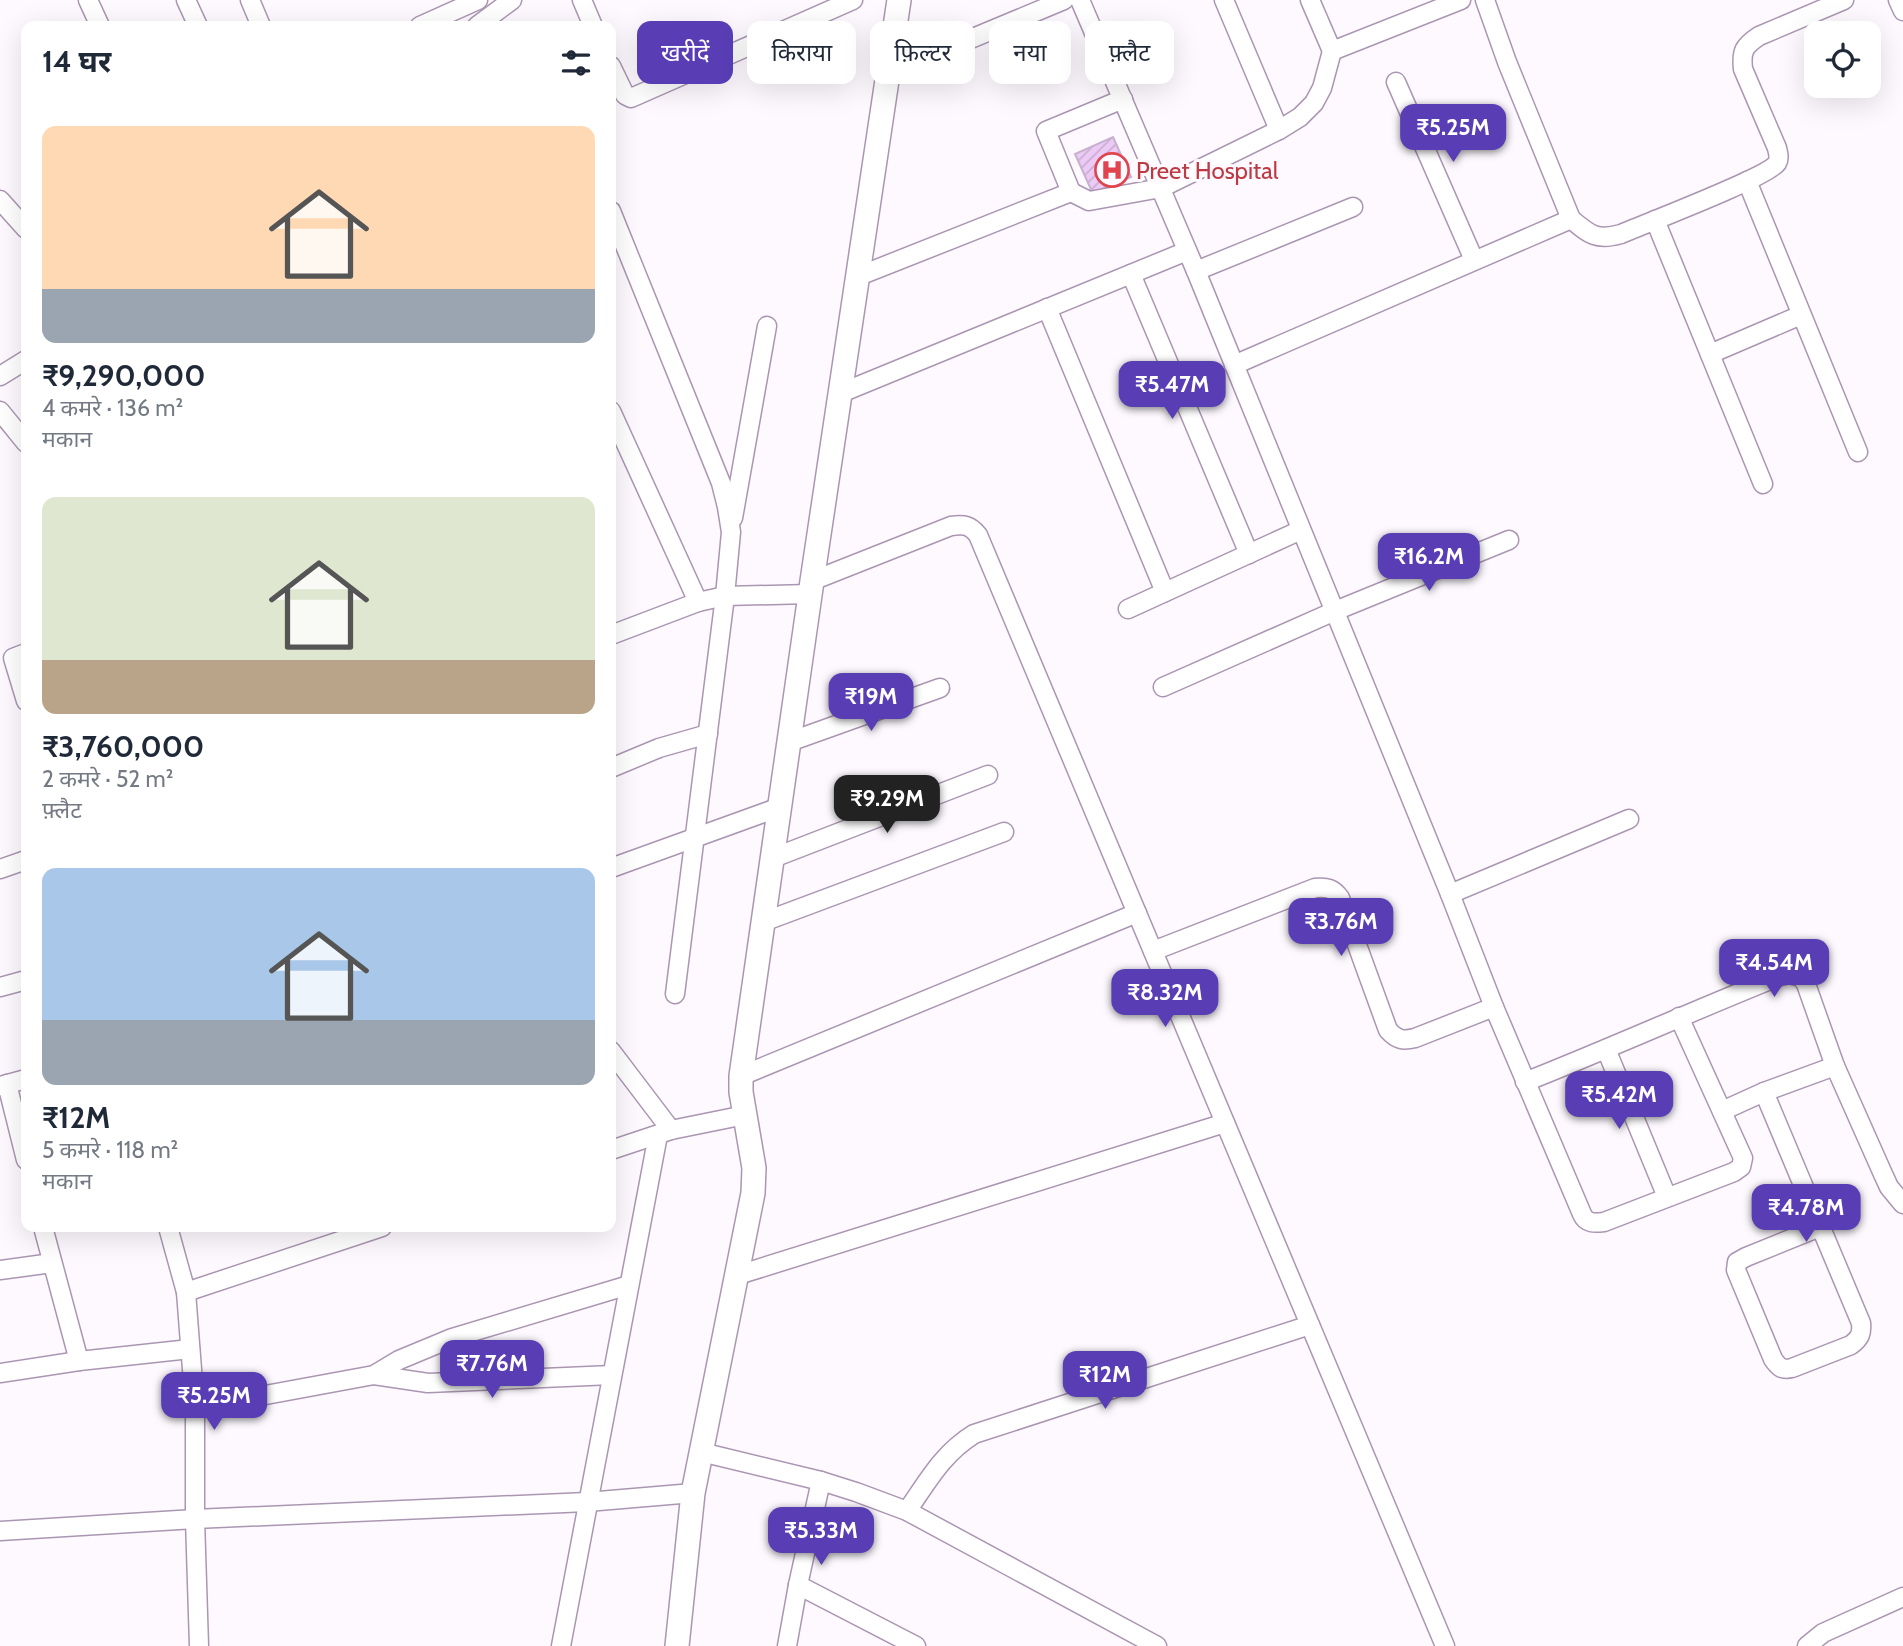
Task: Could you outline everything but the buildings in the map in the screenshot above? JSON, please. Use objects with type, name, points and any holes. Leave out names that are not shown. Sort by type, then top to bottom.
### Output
[{"type":"street","points":[[88,0],[98,21]]},
{"type":"street","points":[[186,0],[196,21]]},
{"type":"street","points":[[250,0],[259,21]]},
{"type":"street","points":[[430,21],[478,0]]},
{"type":"street","points":[[484,21],[512,0]]},
{"type":"street","points":[[582,0],[591,21]]},
{"type":"street","points":[[616,76],[625,95],[631,98],[853,0]]},
{"type":"street","points":[[896,21],[899,0]]},
{"type":"street","points":[[975,37],[1063,0]]},
{"type":"street","points":[[1080,0],[1188,251],[1525,1082],[1584,1219],[1592,1223],[1604,1222],[1741,1167],[1743,1158],[1679,1017]]},
{"type":"street","points":[[1224,0],[1279,130]]},
{"type":"street","points":[[1123,99],[1046,131],[1071,192],[1089,201],[1161,188],[1300,117],[1314,103],[1322,88],[1332,51],[1311,0]]},
{"type":"street","points":[[1332,51],[1461,0]]},
{"type":"street","points":[[1485,0],[1507,62],[1571,219],[1587,233],[1607,238],[1746,181],[1777,164],[1779,156],[1743,69],[1742,56],[1747,44],[1759,36],[1844,0]]},
{"type":"street","points":[[1898,0],[1903,11]]},
{"type":"street","points":[[1396,82],[1474,260]]},
{"type":"street","points":[[677,1646],[693,1493],[753,1193],[754,1168],[741,1092],[741,1076],[811,587],[887,84]]},
{"type":"street","points":[[1746,181],[1858,452]]},
{"type":"street","points":[[859,276],[1071,192]]},
{"type":"street","points":[[0,200],[21,223]]},
{"type":"street","points":[[1196,271],[1353,208]]},
{"type":"street","points":[[1234,365],[1571,219]]},
{"type":"street","points":[[1655,220],[1763,484]]},
{"type":"street","points":[[616,223],[717,472],[731,532]]},
{"type":"street","points":[[841,393],[1188,251]]},
{"type":"street","points":[[1131,274],[1248,554]]},
{"type":"street","points":[[1047,308],[1165,592]]},
{"type":"street","points":[[1710,354],[1801,315]]},
{"type":"street","points":[[675,994],[731,532],[767,326]]},
{"type":"street","points":[[0,411],[21,437]]},
{"type":"street","points":[[616,422],[698,602]]},
{"type":"street","points":[[616,633],[698,602],[725,596],[811,587],[951,526],[963,524],[972,527],[978,535],[1446,1646]]},
{"type":"street","points":[[1128,609],[1301,530]]},
{"type":"street","points":[[1163,687],[1335,611],[1509,540]]},
{"type":"street","points":[[21,655],[13,658],[21,684]]},
{"type":"street","points":[[789,742],[940,688]]},
{"type":"street","points":[[616,766],[659,748],[708,734]]},
{"type":"street","points":[[773,858],[989,775]]},
{"type":"street","points":[[616,866],[780,807]]},
{"type":"street","points":[[1450,894],[1629,819]]},
{"type":"street","points":[[764,922],[1004,831]]},
{"type":"street","points":[[0,869],[21,862]]},
{"type":"street","points":[[1153,951],[1315,888],[1326,887],[1335,890],[1340,898],[1388,1030],[1396,1038],[1404,1041],[1415,1038],[1494,1007]]},
{"type":"street","points":[[741,1076],[1137,913]]},
{"type":"street","points":[[1525,1082],[1780,976],[1790,974],[1801,977],[1806,984],[1835,1066],[1889,1187],[1903,1204]]},
{"type":"street","points":[[0,988],[21,982]]},
{"type":"street","points":[[1606,1049],[1667,1197]]},
{"type":"street","points":[[561,1646],[629,1285],[665,1133],[616,1059]]},
{"type":"street","points":[[1721,1111],[1835,1066]]},
{"type":"street","points":[[21,1080],[4,1085],[21,1143]]},
{"type":"street","points":[[1764,1093],[1861,1323],[1862,1333],[1851,1345],[1784,1370],[1778,1367],[1773,1359],[1736,1270],[1737,1262],[1820,1227]]},
{"type":"street","points":[[616,1148],[665,1133],[745,1115]]},
{"type":"street","points":[[737,1275],[1225,1123]]},
{"type":"street","points":[[44,1232],[79,1362]]},
{"type":"street","points":[[169,1232],[186,1292],[195,1408],[199,1646]]},
{"type":"street","points":[[186,1292],[367,1232]]},
{"type":"street","points":[[0,1270],[52,1263]]},
{"type":"street","points":[[195,1408],[374,1374],[399,1360],[452,1338],[629,1285]]},
{"type":"street","points":[[907,1511],[945,1457],[974,1434],[1310,1325]]},
{"type":"street","points":[[0,1373],[190,1349]]},
{"type":"street","points":[[374,1374],[428,1383],[612,1376]]},
{"type":"street","points":[[701,1452],[821,1481],[907,1511],[1157,1646]]},
{"type":"street","points":[[787,1646],[821,1481]]},
{"type":"street","points":[[0,1531],[195,1519],[587,1502],[693,1493]]},
{"type":"street","points":[[798,1585],[916,1646]]},
{"type":"street","points":[[1807,1646],[1823,1633],[1903,1597]]},
{"type":"place","name":"Preet Hospital","points":[[1112,170]]}]
